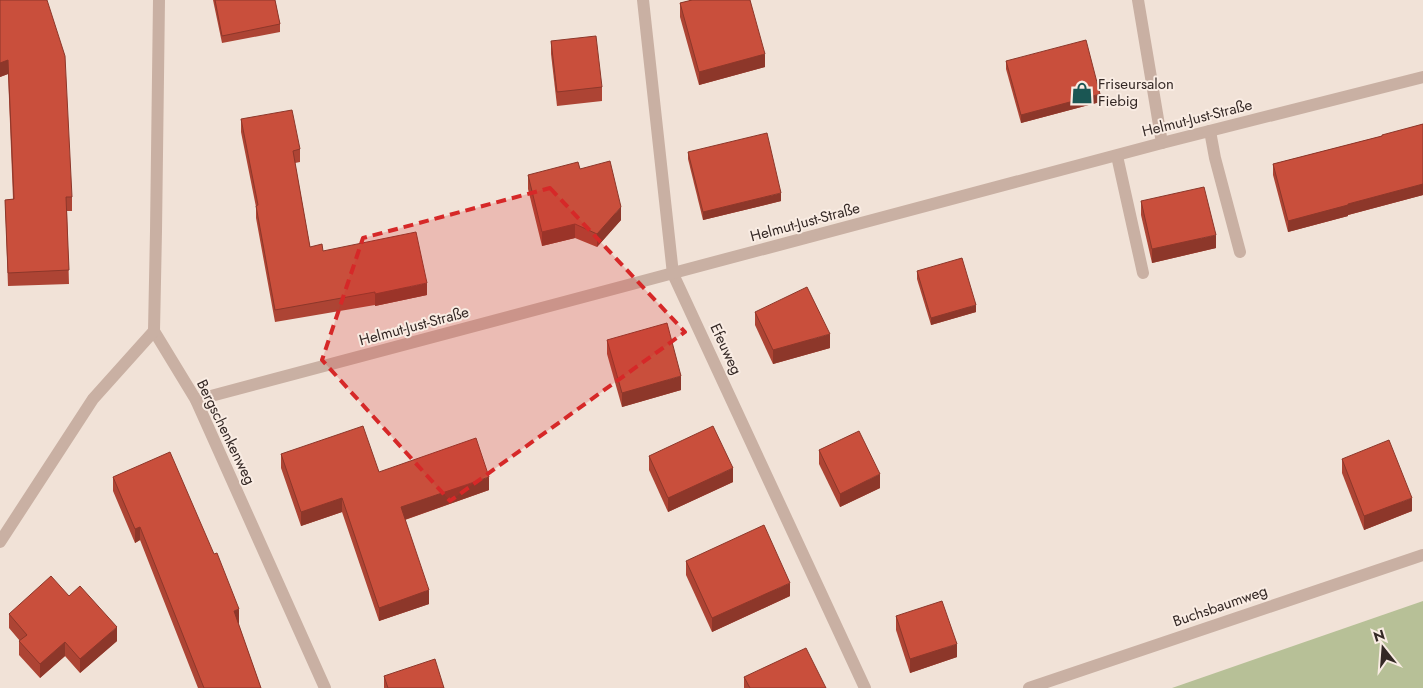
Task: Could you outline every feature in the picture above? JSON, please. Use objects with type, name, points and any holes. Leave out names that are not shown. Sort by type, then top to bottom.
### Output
[{"type":"street","points":[[0,542],[93,398],[154,331],[159,0]]},
{"type":"street","name":"Efeuweg","points":[[643,0],[673,274],[866,688]]},
{"type":"street","points":[[1138,0],[1162,143]]},
{"type":"street","name":"Helmut-Just-Straße","points":[[196,400],[1162,143],[1423,77]]},
{"type":"street","points":[[1210,131],[1215,158],[1240,252]]},
{"type":"street","points":[[1117,156],[1143,272]]},
{"type":"street","name":"Bergschenkenweg","points":[[154,331],[196,400],[325,688]]},
{"type":"street","name":"Buchsbaumweg","points":[[1028,688],[1423,555]]},
{"type":"highlighted area","points":[[550,188],[685,332],[450,501],[322,360],[363,238]]},
{"type":"green space","points":[[1423,601],[1423,688],[1172,688]]},
{"type":"building","points":[[0,0],[47,0],[65,56],[72,197],[66,197],[69,270],[8,273],[5,200],[14,199],[8,60],[0,63]]},
{"type":"building","points":[[215,0],[275,0],[280,24],[222,36]]},
{"type":"building","points":[[692,0],[750,0],[765,54],[699,72],[680,3]]},
{"type":"building","points":[[596,36],[602,87],[557,92],[551,41]]},
{"type":"building","points":[[1086,40],[1100,94],[1021,115],[1006,61]]},
{"type":"building","points":[[292,110],[300,149],[293,151],[310,247],[322,244],[323,251],[416,232],[427,283],[375,294],[375,292],[275,310],[256,206],[258,205],[241,119]]},
{"type":"building","points":[[1423,124],[1423,184],[1288,221],[1273,164]]},
{"type":"building","points":[[767,133],[781,193],[703,212],[688,152]]},
{"type":"building","points":[[610,161],[621,207],[597,234],[575,224],[542,232],[528,175],[578,162],[580,169]]},
{"type":"building","points":[[1204,187],[1216,235],[1152,249],[1141,201]]},
{"type":"building","points":[[962,258],[976,305],[931,318],[917,271]]},
{"type":"building","points":[[807,287],[830,334],[773,350],[755,312]]},
{"type":"building","points":[[667,323],[681,376],[622,393],[607,340]]},
{"type":"building","points":[[363,426],[379,472],[476,438],[489,477],[401,507],[429,590],[379,608],[342,498],[301,512],[281,454]]},
{"type":"building","points":[[713,426],[733,468],[668,498],[649,456]]},
{"type":"building","points":[[859,431],[880,474],[840,494],[819,450]]},
{"type":"building","points":[[1389,440],[1412,498],[1364,516],[1342,459]]},
{"type":"building","points":[[170,452],[214,554],[217,553],[239,609],[234,611],[261,688],[204,688],[140,527],[135,529],[113,477]]},
{"type":"building","points":[[764,525],[790,583],[712,618],[686,561]]},
{"type":"building","points":[[51,576],[69,596],[80,586],[117,627],[80,659],[65,642],[40,664],[19,641],[27,635],[9,614]]},
{"type":"building","points":[[942,601],[957,644],[910,659],[896,616]]},
{"type":"building","points":[[806,648],[826,688],[750,688],[744,677]]},
{"type":"building","points":[[435,659],[444,688],[388,688],[384,676]]},
{"type":"place","name":"Friseursalon Fiebig","points":[[1082,93]]}]
